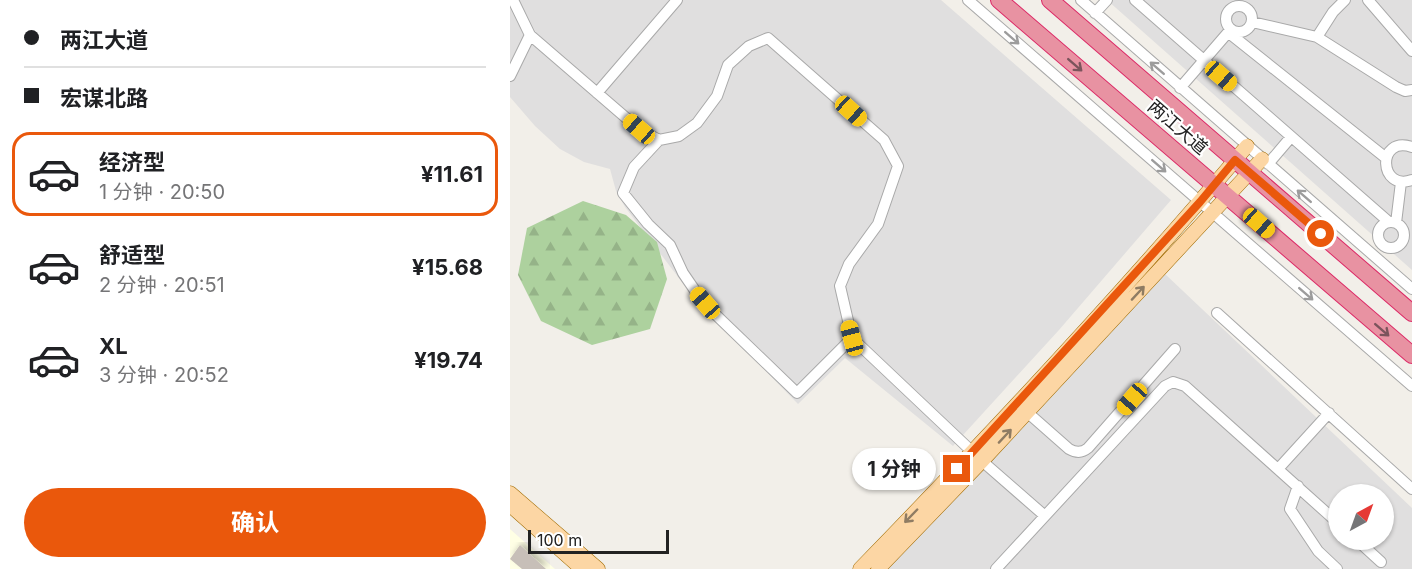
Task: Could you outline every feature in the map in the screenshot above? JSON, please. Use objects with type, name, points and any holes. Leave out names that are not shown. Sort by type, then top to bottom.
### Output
[{"type":"highway","name":"两江大道","points":[[999,0],[1412,355]]},
{"type":"highway","name":"两江大道","points":[[1050,0],[1412,313]]},
{"type":"main road","points":[[878,569],[1247,146]]},
{"type":"main road","points":[[860,569],[1027,412],[1249,172],[1265,162]]},
{"type":"main road","points":[[510,493],[598,569]]},
{"type":"main road","points":[[510,505],[582,569]]},
{"type":"street","points":[[513,0],[530,35],[639,129],[659,140]]},
{"type":"street","points":[[597,93],[677,0]]},
{"type":"street","points":[[968,0],[1412,386]]},
{"type":"street","points":[[1081,0],[1412,289]]},
{"type":"street","points":[[1095,13],[1107,0]]},
{"type":"street","points":[[1135,0],[1291,137],[1393,223],[1402,228],[1402,241],[1392,248],[1384,246],[1379,239],[1378,231],[1383,224],[1393,223]]},
{"type":"street","points":[[1317,37],[1333,12],[1345,0]]},
{"type":"street","points":[[1368,0],[1412,51]]},
{"type":"street","points":[[1230,31],[1245,31],[1252,22],[1247,3],[1236,6],[1228,12],[1226,20],[1230,31],[1386,158]]},
{"type":"street","points":[[1252,22],[1317,37],[1396,87],[1405,91],[1412,90]]},
{"type":"street","points":[[1180,87],[1230,31]]},
{"type":"street","points":[[510,76],[513,74],[530,35]]},
{"type":"street","points":[[852,338],[797,393],[715,314],[683,273],[670,245],[648,224],[622,193],[634,167],[659,140],[679,136],[697,123],[717,96],[729,65],[749,46],[768,38],[884,140],[898,166],[878,224],[849,264],[840,286],[852,338],[1045,516]]},
{"type":"street","points":[[1265,162],[1291,137]]},
{"type":"street","points":[[1393,223],[1407,181],[1395,180],[1387,171],[1386,158],[1393,148],[1411,145]]},
{"type":"street","points":[[1375,257],[1384,246]]},
{"type":"street","points":[[1217,313],[1412,489]]},
{"type":"street","points":[[1027,412],[1069,449],[1077,452],[1085,450],[1175,349]]},
{"type":"street","points":[[996,569],[1165,386],[1173,382],[1185,386],[1328,514]]},
{"type":"street","points":[[1278,469],[1329,413]]},
{"type":"street","points":[[1298,486],[1290,509],[1318,551],[1337,569]]},
{"type":"street","points":[[1368,550],[1381,562]]},
{"type":"shaded area","points":[[510,0],[941,0],[1171,200],[1059,330],[953,446],[845,358],[798,404],[694,298],[625,207],[616,191],[610,169],[584,162],[560,149],[535,126],[510,97]]},
{"type":"shaded area","points":[[1107,0],[1412,0],[1412,270]]},
{"type":"shaded area","points":[[1164,273],[1387,484],[1328,484],[1328,550],[1394,550],[1394,491],[1412,508],[1412,569],[886,569]]},
{"type":"shaded area","points":[[510,529],[555,569],[510,569]]},
{"type":"green space","points":[[583,201],[626,215],[657,242],[667,279],[650,329],[592,345],[541,321],[518,275],[527,228]]},
{"type":"building","points":[[520,545],[546,569],[522,569],[510,559]]},
{"type":"route","points":[[957,469],[1200,202],[1235,160],[1321,234]]}]
